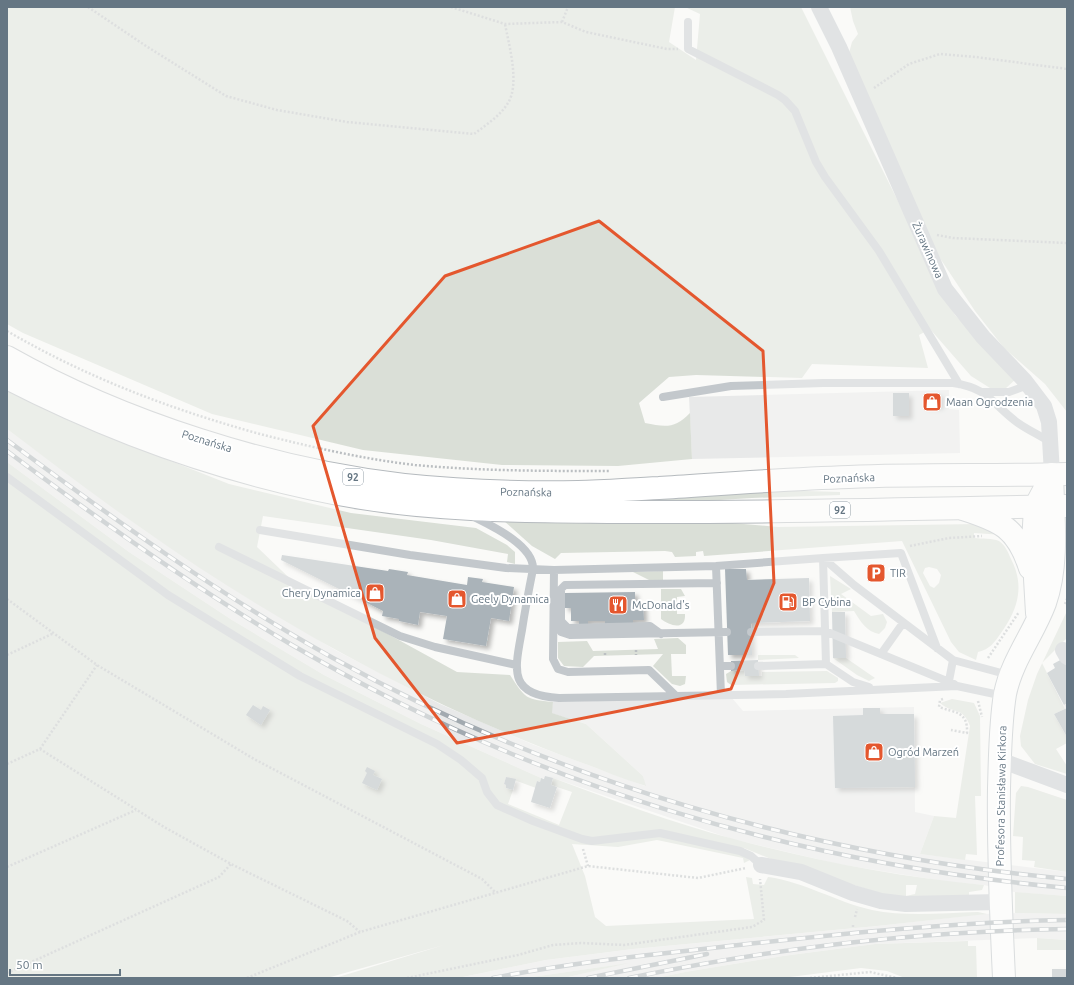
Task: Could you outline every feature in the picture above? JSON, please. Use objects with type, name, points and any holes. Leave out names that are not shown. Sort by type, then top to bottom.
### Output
[{"type":"main road","name":"Poznańska","points":[[7,357],[99,402],[137,418],[182,433],[297,465],[352,477],[403,485],[484,491],[580,492],[850,477],[1059,474]]},
{"type":"main road","name":"Poznańska","points":[[7,378],[106,425],[154,444],[211,462],[280,481],[395,503],[457,508],[698,513],[1052,507]]},
{"type":"main road","name":"Profesora Stanisława Kirkora","points":[[1004,978],[998,832],[1000,760],[1005,696],[1010,676],[1021,650],[1034,581],[1059,474]]},
{"type":"main road","name":"Profesora Stanisława Kirkora","points":[[1029,614],[1049,589],[1053,560],[1052,507]]},
{"type":"main road","points":[[960,508],[991,518],[1008,529],[1021,543],[1034,581]]},
{"type":"main road","points":[[1053,560],[1067,540]]},
{"type":"street","name":"Żurawinowa","points":[[819,7],[839,47],[945,289],[983,337],[1038,397],[1047,413],[1050,422],[1050,442],[1059,474]]},
{"type":"street","points":[[1000,760],[1067,785]]},
{"type":"street","points":[[761,864],[802,872],[853,893],[880,901],[906,904],[1000,902]]},
{"type":"lane","points":[[688,22],[688,49],[778,96],[791,105],[816,162],[825,177],[879,251],[958,384]]},
{"type":"lane","points":[[663,397],[731,386],[898,382],[958,384],[981,392],[996,402],[1017,422],[1050,442]]},
{"type":"lane","points":[[981,392],[1009,392],[1028,385]]},
{"type":"lane","points":[[7,477],[168,595],[300,676],[437,744],[461,760],[482,778],[487,792],[497,805],[533,821],[582,839],[592,841],[660,833],[740,851],[751,856],[761,864]]},
{"type":"lane","points":[[457,508],[499,531],[520,545],[530,555],[533,569],[516,665],[517,675],[525,687],[532,693],[542,696],[732,695],[951,685]]},
{"type":"lane","points":[[260,530],[410,555],[506,568],[554,570],[716,566],[901,553],[937,648]]},
{"type":"lane","points":[[219,547],[400,636],[434,647],[516,665]]},
{"type":"lane","points":[[823,558],[854,586],[953,660],[1010,676]]},
{"type":"lane","points":[[823,558],[826,664]]},
{"type":"lane","points":[[716,566],[723,632],[720,666],[721,695]]},
{"type":"lane","points":[[554,570],[553,659],[558,669],[568,672],[649,670],[676,696]]},
{"type":"lane","points":[[661,634],[650,626],[568,628],[561,621],[561,589],[565,586],[717,583]]},
{"type":"lane","points":[[554,616],[561,632],[570,635],[723,632]]},
{"type":"lane","points":[[881,654],[904,623]]},
{"type":"lane","points":[[751,632],[825,631],[951,685],[1005,696]]},
{"type":"lane","points":[[951,685],[953,660]]},
{"type":"lane","points":[[758,666],[826,664],[853,682],[873,689]]},
{"type":"lane","points":[[720,666],[731,666]]},
{"type":"path","points":[[88,7],[146,46],[226,96],[277,110],[347,122],[474,134],[493,119],[509,102],[513,83],[511,55],[505,24]]},
{"type":"path","points":[[451,7],[505,24],[562,22],[586,32],[667,49],[688,49]]},
{"type":"path","points":[[562,22],[568,7]]},
{"type":"path","points":[[861,100],[876,86],[908,64],[940,54],[976,57],[1067,69]]},
{"type":"path","points":[[920,233],[953,238],[1067,243]]},
{"type":"path","points":[[7,331],[50,356],[153,401],[222,423],[288,441],[353,456],[415,465],[519,471],[615,471]]},
{"type":"path","points":[[901,553],[908,547],[949,538],[975,536]]},
{"type":"path","points":[[7,599],[97,665],[254,759],[482,879],[497,894]]},
{"type":"path","points":[[983,668],[1011,627],[1029,614]]},
{"type":"path","points":[[7,655],[54,633]]},
{"type":"path","points":[[636,650],[636,655]]},
{"type":"path","points":[[7,764],[40,749],[97,665]]},
{"type":"path","points":[[944,698],[940,700],[939,706],[960,714],[967,725],[967,733],[951,730]]},
{"type":"path","points":[[972,700],[977,701]]},
{"type":"path","points":[[40,749],[137,810],[231,864],[347,921],[360,932]]},
{"type":"path","points":[[7,867],[137,810]]},
{"type":"path","points":[[582,839],[581,845],[588,866]]},
{"type":"path","points":[[7,973],[218,877],[231,864]]},
{"type":"path","points":[[247,978],[360,932],[497,894],[588,866],[698,878],[761,864],[759,885],[764,920],[752,927],[624,945],[581,943],[553,945],[518,955],[407,978]]},
{"type":"path","points":[[854,917],[858,906]]},
{"type":"path","points":[[810,978],[870,972],[897,978]]},
{"type":"highlighted area","points":[[599,221],[763,351],[774,583],[731,689],[457,743],[375,638],[313,426],[445,276]]},
{"type":"shaded area","points":[[7,7],[675,7],[669,42],[696,60],[700,14],[685,7],[801,7],[955,315],[1017,378],[1005,389],[990,388],[971,376],[930,329],[919,335],[928,368],[812,364],[802,378],[696,375],[669,377],[639,403],[645,423],[669,426],[679,422],[690,413],[692,459],[618,466],[502,465],[363,450],[212,414],[23,333],[7,324]]},
{"type":"shaded area","points":[[850,7],[1067,7],[1067,412],[1045,384],[1004,348],[975,311],[922,231],[849,53],[852,42],[858,34]]},
{"type":"shaded area","points":[[7,390],[70,421],[229,484],[351,513],[476,528],[507,545],[515,552],[515,564],[507,562],[508,554],[431,540],[263,516],[257,547],[305,593],[386,633],[457,672],[510,675],[523,693],[527,696],[537,700],[553,702],[552,713],[586,724],[643,776],[646,786],[520,739],[463,714],[408,688],[353,659],[247,598],[195,565],[127,518],[7,429]]},
{"type":"shaded area","points":[[949,390],[949,409],[959,410],[960,453],[692,459],[689,397]]},
{"type":"shaded area","points":[[7,429],[144,530],[243,595],[337,651],[440,704],[534,745],[645,786],[643,776],[586,724],[551,713],[553,702],[732,698],[743,711],[914,707],[915,812],[934,816],[920,854],[1067,872],[1067,896],[1014,892],[984,885],[949,882],[838,864],[732,839],[553,778],[541,778],[421,724],[324,675],[232,620],[129,552],[7,462]]},
{"type":"shaded area","points":[[7,462],[129,552],[232,620],[324,675],[421,724],[541,778],[540,782],[537,781],[536,788],[506,777],[504,784],[506,785],[506,788],[513,790],[508,804],[559,825],[572,792],[551,785],[553,778],[620,803],[711,833],[765,847],[889,873],[984,885],[982,890],[969,892],[969,896],[892,897],[771,859],[744,848],[742,855],[750,860],[744,863],[743,858],[657,840],[618,847],[572,844],[585,876],[595,917],[606,926],[754,919],[746,877],[752,878],[753,884],[764,885],[768,877],[795,883],[846,902],[872,910],[885,912],[925,914],[978,912],[987,914],[633,949],[546,960],[458,978],[335,978],[444,945],[327,978],[7,978]],"holes":[[[906,885],[917,885],[915,894],[906,896]]]},
{"type":"shaded area","points":[[774,490],[840,492],[840,495],[687,502],[591,500]]},
{"type":"shaded area","points":[[504,521],[732,523],[778,527],[979,524],[1004,535],[974,533],[974,538],[996,540],[1005,547],[1018,579],[1018,597],[1012,615],[1001,633],[991,645],[978,652],[976,660],[959,652],[951,642],[902,541],[704,556],[703,551],[696,552],[696,556],[675,557],[672,552],[665,551],[561,553],[555,559],[532,546]],"holes":[[[929,567],[937,569],[941,575],[939,583],[934,588],[930,586],[923,573],[925,568]]]},
{"type":"shaded area","points":[[663,571],[663,580],[649,580],[633,572]]},
{"type":"shaded area","points":[[830,576],[851,589],[841,594],[871,616],[883,614],[887,622],[885,628],[879,634],[867,628],[854,611],[832,612]]},
{"type":"shaded area","points":[[661,589],[681,589],[685,596],[677,597],[677,614],[685,614],[685,619],[680,625],[677,626],[669,624],[661,619]]},
{"type":"shaded area","points":[[1067,611],[1067,638],[1042,663]]},
{"type":"shaded area","points":[[678,638],[686,645],[686,654],[671,654],[672,676],[686,676],[685,684],[680,686],[672,684],[653,666],[663,654],[594,656],[583,667],[564,666],[558,658],[558,642],[587,641],[593,651],[658,649],[654,639]]},
{"type":"shaded area","points":[[758,655],[795,655],[799,658],[758,660]]},
{"type":"shaded area","points":[[833,658],[846,658],[875,678],[869,681],[857,675]]},
{"type":"shaded area","points":[[1042,663],[1065,709],[1054,714],[1067,737],[1067,743],[1056,749],[1067,766],[1067,774],[1035,764],[1021,746],[1020,736],[1028,700]]},
{"type":"shaded area","points":[[744,670],[745,676],[762,676],[762,672],[827,671],[838,678],[838,681],[835,683],[731,685],[727,682],[726,674],[731,671]]},
{"type":"shaded area","points":[[952,699],[974,703],[980,716],[981,796],[975,796],[977,855],[966,854],[965,860],[920,854],[934,816],[956,818],[970,726],[961,713],[940,703]]},
{"type":"shaded area","points":[[1021,786],[1067,800],[1067,872],[1034,867],[1035,861],[1022,860],[1023,837],[1013,836],[1016,793]]},
{"type":"shaded area","points":[[1015,892],[1067,896],[1067,914],[1015,913]]},
{"type":"shaded area","points":[[984,914],[1067,914],[1067,940],[1037,938],[875,944],[783,956],[656,978],[564,978],[623,964],[525,978],[458,978],[546,960],[633,949],[877,926]]},
{"type":"shaded area","points":[[1037,938],[1067,940],[1067,950],[1037,950]]},
{"type":"shaded area","points":[[968,941],[968,946],[976,946],[977,978],[905,978],[887,971],[861,968],[782,978],[656,978],[783,956],[875,944]]},
{"type":"shaded area","points":[[629,963],[564,978],[525,978]]},
{"type":"building","points":[[893,393],[909,393],[909,416],[893,416]]},
{"type":"building","points":[[925,393],[940,393],[940,406],[924,406]]},
{"type":"building","name":"Geely Dynamica","points":[[282,555],[388,571],[389,569],[408,572],[407,575],[467,585],[468,577],[483,579],[482,582],[514,587],[509,621],[491,618],[486,646],[443,639],[447,616],[420,612],[418,625],[399,621],[399,619],[382,616],[383,611],[281,560]]},
{"type":"building","points":[[725,569],[746,569],[747,580],[809,578],[810,621],[751,623],[752,655],[728,655]]},
{"type":"building","points":[[635,592],[635,603],[643,603],[644,620],[633,620],[633,623],[605,624],[605,621],[588,621],[588,624],[579,624],[579,621],[571,621],[571,608],[565,608],[565,593]]},
{"type":"building","points":[[832,612],[845,612],[846,658],[833,658]]},
{"type":"building","points":[[1064,658],[1067,664],[1067,703],[1064,705],[1047,673],[1055,668],[1053,664]]},
{"type":"building","points":[[758,660],[759,676],[745,676],[744,670],[731,671],[731,661]]},
{"type":"building","points":[[253,705],[261,710],[263,706],[270,710],[261,725],[246,715]]},
{"type":"building","points":[[863,708],[880,708],[880,714],[914,714],[915,787],[835,788],[833,716],[863,715]]},
{"type":"building","points":[[1067,708],[1067,737],[1054,714]]},
{"type":"building","points":[[367,767],[375,771],[373,775],[382,779],[377,790],[362,783],[367,773],[365,771]]},
{"type":"building","points":[[545,776],[553,778],[551,785],[557,787],[550,808],[531,802],[537,781],[540,782],[541,778],[544,779]]},
{"type":"building","points":[[506,777],[516,779],[513,790],[506,788],[506,785],[504,784]]},
{"type":"building","points":[[1052,969],[1067,969],[1067,978],[1052,978]]},
{"type":"railway","points":[[7,440],[166,554],[248,608],[333,658],[419,702],[507,742],[597,777],[688,806],[781,831],[876,852],[971,868],[1067,879]]},
{"type":"railway","points":[[7,451],[147,552],[255,623],[383,695],[476,739],[571,777],[666,810],[764,837],[863,859],[964,876],[1067,888]]},
{"type":"railway","points":[[493,978],[554,967],[616,959],[821,936],[985,923],[1067,920]]},
{"type":"railway","points":[[629,978],[738,958],[847,943],[957,933],[1067,929]]},
{"type":"railway","points":[[588,978],[707,954]]},
{"type":"place","name":"Maan Ogrodzenia","points":[[932,402]]},
{"type":"place","name":"TIR","points":[[876,573]]},
{"type":"place","name":"Chery Dynamica","points":[[375,593]]},
{"type":"place","name":"Geely Dynamica","points":[[457,599]]},
{"type":"place","name":"BP Cybina","points":[[788,602]]},
{"type":"place","name":"McDonald's","points":[[618,605]]},
{"type":"place","name":"Ogród Marzeń","points":[[874,752]]}]
